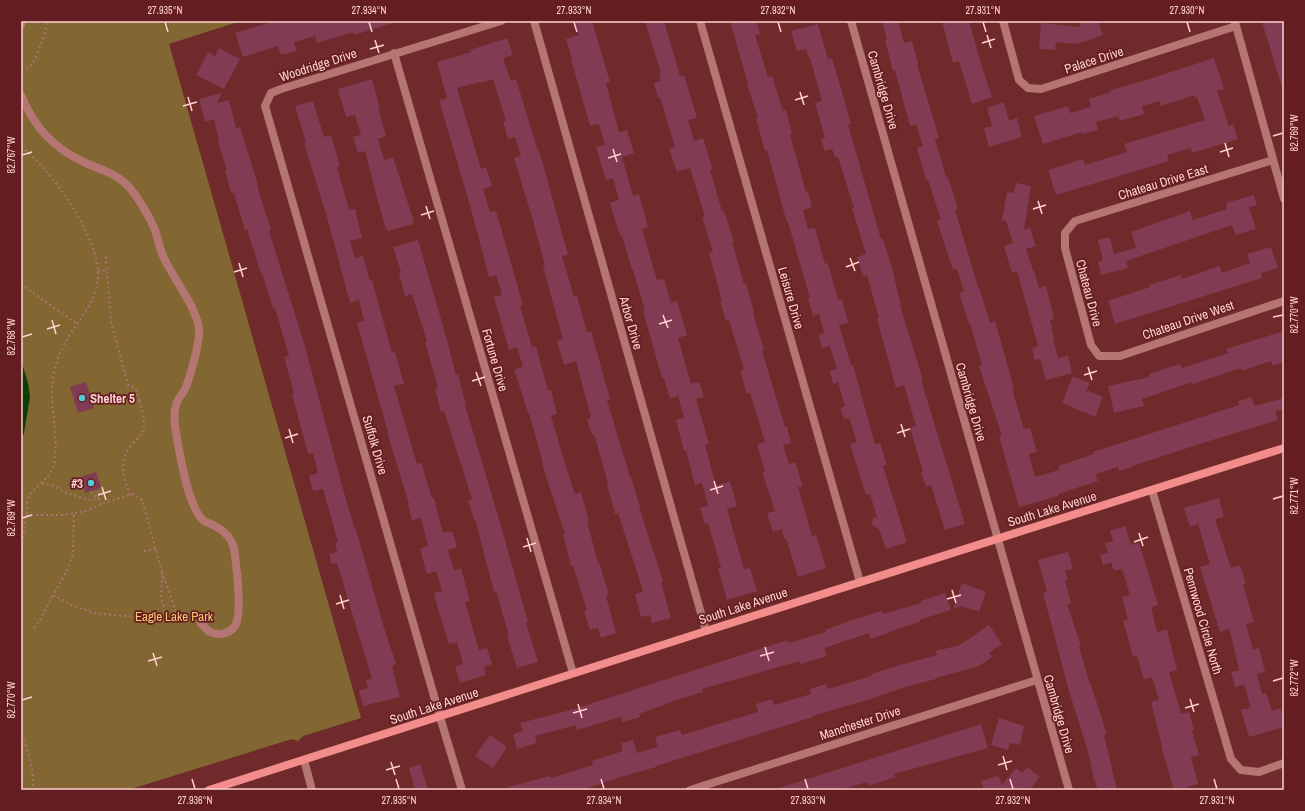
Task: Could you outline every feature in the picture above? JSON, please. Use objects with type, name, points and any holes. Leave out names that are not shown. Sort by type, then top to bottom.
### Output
[{"type":"street","points":[[21,25],[22,21]]},
{"type":"street","name":"Woodridge Drive","points":[[265,106],[271,93],[394,53],[501,21]]},
{"type":"street","name":"Arbor Drive","points":[[534,21],[706,631]]},
{"type":"street","name":"Leisure Drive","points":[[700,21],[860,582]]},
{"type":"street","name":"Cambridge Drive","points":[[851,21],[1068,790]]},
{"type":"street","name":"Palace Drive","points":[[1003,21],[1019,80],[1028,88],[1041,89],[1236,24]]},
{"type":"street","points":[[1236,24],[1284,199]]},
{"type":"street","name":"Fortune Drive","points":[[394,53],[573,673]]},
{"type":"street","points":[[21,95],[27,111],[48,139],[73,157],[114,175],[126,184],[135,195],[154,230],[162,255],[192,308],[197,320],[200,331],[198,342],[185,388],[178,399],[175,408],[175,430],[189,494],[197,512],[204,521],[225,532],[232,541],[234,548],[239,616],[235,627],[228,632],[220,634],[214,634],[207,631],[201,623]]},
{"type":"street","name":"Suffolk Drive","points":[[265,106],[462,790]]},
{"type":"street","name":"Chateau Drive East","points":[[1065,233],[1075,222],[1273,160]]},
{"type":"street","name":"Chateau Drive","points":[[1065,233],[1065,248],[1091,345],[1099,356]]},
{"type":"street","name":"Chateau Drive West","points":[[1099,356],[1120,356],[1284,301]]},
{"type":"street","name":"South Lake Avenue","points":[[210,790],[573,673],[1284,448]]},
{"type":"street","name":"Pennwood Circle North","points":[[1152,490],[1231,759],[1241,770],[1259,772],[1284,763]]},
{"type":"street","name":"Manchester Drive","points":[[690,790],[1037,680]]},
{"type":"street","points":[[304,760],[312,790]]},
{"type":"path","points":[[21,70],[28,68],[33,63],[48,21]]},
{"type":"path","points":[[21,147],[27,151],[55,182],[71,204],[83,224],[94,253],[98,271],[98,281],[94,295],[59,355],[54,374],[53,393],[56,446],[54,467],[50,475],[28,498],[21,549]]},
{"type":"path","points":[[104,254],[107,270],[111,322],[128,385],[136,389],[144,427],[142,434],[126,452],[123,464],[125,482],[130,495]]},
{"type":"path","points":[[98,271],[107,270]]},
{"type":"path","points":[[21,284],[77,324]]},
{"type":"path","points":[[96,396],[102,394],[124,402],[139,400]]},
{"type":"path","points":[[42,482],[54,486],[64,492],[88,500],[98,498]]},
{"type":"path","points":[[98,498],[99,490]]},
{"type":"path","points":[[91,492],[98,498],[101,504]]},
{"type":"path","points":[[26,515],[63,515],[86,511],[101,504],[134,494],[142,500],[162,572],[178,621],[94,613],[74,606],[53,595]]},
{"type":"path","points":[[34,628],[42,617],[67,571],[73,554],[74,513]]},
{"type":"path","points":[[144,551],[156,549]]},
{"type":"path","points":[[162,572],[161,596],[167,620]]},
{"type":"path","points":[[21,736],[24,740],[32,774],[32,790]]},
{"type":"green space","name":"Eagle Lake Park","points":[[21,21],[241,21],[169,44],[361,718],[303,736],[298,741],[292,739],[128,790],[21,790]]},
{"type":"shaded area","points":[[21,360],[28,383],[30,397],[24,433],[21,441]]},
{"type":"building","points":[[274,21],[392,21],[393,23],[354,35],[353,32],[317,43],[315,36],[294,42],[297,51],[281,55],[278,46],[243,57],[235,33]]},
{"type":"building","points":[[575,21],[592,21],[610,82],[606,83],[619,132],[627,130],[634,153],[622,157],[633,196],[639,194],[648,227],[642,229],[657,280],[664,279],[671,303],[677,301],[687,335],[678,338],[691,384],[699,382],[704,397],[696,399],[709,444],[705,445],[716,486],[730,481],[737,506],[727,509],[744,569],[750,568],[757,591],[727,600],[718,568],[721,568],[708,523],[705,524],[700,508],[708,506],[702,483],[695,485],[676,420],[684,418],[678,396],[670,399],[664,378],[662,378],[633,270],[622,235],[620,236],[610,203],[619,200],[613,178],[606,180],[596,147],[605,145],[599,124],[590,126],[571,59],[566,39],[579,35]]},
{"type":"building","points":[[645,21],[664,21],[680,76],[684,75],[697,118],[688,120],[694,141],[703,138],[713,170],[710,170],[722,211],[724,211],[734,242],[732,242],[744,284],[746,283],[764,350],[762,351],[785,427],[787,426],[791,443],[783,445],[789,464],[795,462],[803,486],[798,487],[812,536],[816,535],[826,568],[798,577],[786,538],[784,539],[782,529],[773,532],[767,513],[775,511],[762,472],[765,472],[757,444],[765,442],[750,393],[747,394],[740,371],[744,369],[729,320],[726,321],[720,301],[722,301],[709,253],[713,252],[702,217],[705,217],[690,168],[677,172],[669,149],[675,147],[660,97],[658,98],[654,83],[661,81],[659,73],[661,73]]},
{"type":"building","points":[[730,21],[757,21],[760,34],[755,35],[768,77],[772,76],[783,111],[786,110],[792,134],[790,135],[806,192],[808,191],[812,207],[803,210],[808,229],[815,228],[825,264],[828,263],[838,300],[842,299],[848,323],[839,325],[851,365],[853,365],[875,444],[880,443],[887,465],[883,466],[907,542],[886,549],[879,529],[872,525],[873,518],[877,517],[870,494],[866,495],[850,444],[857,442],[849,418],[844,419],[840,408],[845,406],[838,382],[833,384],[830,371],[837,369],[830,346],[822,348],[819,335],[824,333],[819,314],[813,316],[808,298],[810,298],[767,150],[765,151],[756,119],[758,118]]},
{"type":"building","points":[[882,21],[898,21],[904,43],[912,41],[917,64],[939,138],[935,139],[946,177],[948,177],[958,209],[955,210],[978,287],[990,323],[995,321],[1014,388],[1012,389],[1024,429],[1030,428],[1037,452],[1029,454],[1035,477],[1059,470],[1058,466],[1094,454],[1093,452],[1239,405],[1238,401],[1252,397],[1254,406],[1284,398],[1284,409],[1275,412],[1278,420],[1119,471],[1118,467],[1095,474],[1098,481],[1058,494],[1058,496],[1019,507],[999,436],[1002,436],[979,366],[982,365],[970,323],[969,324],[959,293],[964,291],[957,269],[953,270],[937,221],[941,220],[928,180],[926,180],[917,148],[923,146],[916,124],[910,126],[895,70],[893,71]]},
{"type":"building","points":[[942,21],[969,21],[992,97],[972,104],[959,61],[953,63]]},
{"type":"building","points":[[1079,21],[1098,21],[1103,35],[1077,44],[1056,42],[1055,50],[1039,49],[1041,23],[1081,27]]},
{"type":"building","points":[[1284,21],[1284,86],[1282,87],[1262,22]]},
{"type":"building","points":[[818,24],[828,59],[832,58],[843,95],[851,124],[848,125],[881,239],[883,239],[892,268],[900,305],[923,380],[921,380],[965,524],[945,530],[931,485],[926,487],[921,472],[923,472],[910,428],[916,426],[904,385],[896,388],[877,319],[879,318],[867,275],[863,276],[857,257],[866,254],[852,208],[854,208],[838,157],[835,157],[832,149],[825,151],[821,139],[825,138],[815,103],[822,101],[810,58],[806,49],[797,51],[791,31]]},
{"type":"building","points":[[507,38],[513,55],[503,58],[511,81],[516,79],[538,151],[539,150],[568,255],[562,256],[574,297],[577,296],[587,332],[591,331],[610,399],[607,400],[663,581],[661,582],[671,618],[652,623],[650,615],[641,617],[635,594],[643,591],[618,513],[615,514],[594,434],[592,435],[587,419],[591,418],[576,361],[564,365],[557,341],[563,339],[543,267],[545,266],[534,224],[514,158],[521,156],[515,137],[508,139],[503,122],[506,121],[493,79],[457,88],[481,169],[486,167],[492,186],[483,189],[490,212],[496,211],[523,305],[520,306],[532,347],[536,346],[548,391],[551,390],[557,414],[551,416],[563,457],[575,494],[581,492],[598,563],[599,562],[609,595],[606,596],[616,633],[601,638],[598,628],[590,630],[584,611],[587,610],[573,566],[571,566],[563,535],[565,534],[542,464],[543,463],[529,413],[514,369],[523,367],[517,347],[509,350],[494,297],[502,295],[496,275],[489,277],[439,100],[447,98],[437,62],[471,52],[470,50]]},
{"type":"building","points":[[219,48],[240,59],[224,89],[196,75],[208,52],[215,56]]},
{"type":"building","points":[[1214,58],[1224,89],[1217,91],[1229,126],[1233,124],[1238,139],[1192,153],[1191,148],[1167,155],[1169,161],[1056,195],[1048,170],[1083,159],[1085,165],[1127,152],[1124,144],[1205,120],[1195,95],[1161,106],[1159,101],[1142,106],[1144,114],[1120,121],[1118,116],[1096,122],[1098,130],[1083,134],[1082,132],[1043,144],[1034,116],[1068,106],[1070,113],[1091,107],[1089,99],[1111,92],[1110,90]]},
{"type":"building","points":[[372,79],[386,136],[378,139],[384,160],[393,157],[414,222],[413,224],[388,231],[388,229],[386,230],[365,151],[358,153],[353,137],[361,135],[355,115],[346,117],[338,89]]},
{"type":"building","points":[[222,93],[217,103],[229,100],[236,128],[240,127],[258,185],[257,186],[271,230],[269,231],[304,343],[343,489],[396,664],[392,666],[400,697],[363,706],[359,691],[368,688],[366,680],[372,679],[337,563],[332,564],[329,554],[337,552],[335,542],[338,542],[323,489],[313,491],[309,476],[318,473],[313,453],[308,454],[292,394],[294,393],[284,357],[289,356],[275,308],[273,309],[247,229],[245,230],[234,193],[231,193],[225,171],[227,170],[218,142],[214,119],[205,122],[199,99]]},
{"type":"building","points":[[313,101],[324,137],[331,135],[340,166],[337,167],[349,210],[355,209],[362,238],[350,241],[355,258],[363,256],[370,281],[372,280],[392,353],[395,352],[404,384],[394,386],[417,464],[421,462],[432,498],[434,498],[443,533],[452,531],[457,547],[448,550],[454,570],[461,568],[470,601],[465,602],[479,650],[487,648],[492,664],[484,667],[486,675],[460,683],[455,667],[463,664],[457,642],[449,644],[438,609],[434,593],[442,591],[436,571],[427,574],[420,549],[428,546],[421,518],[412,520],[409,504],[387,432],[357,323],[364,321],[359,300],[350,303],[327,217],[304,143],[306,143],[295,106]]},
{"type":"building","points":[[1004,102],[1009,121],[1017,118],[1022,137],[989,147],[984,128],[992,126],[987,108]]},
{"type":"building","points":[[1016,183],[1031,186],[1024,230],[1030,228],[1036,246],[1026,249],[1039,288],[1046,286],[1054,319],[1050,320],[1058,358],[1068,356],[1072,373],[1046,380],[1040,359],[1035,360],[1032,348],[1038,346],[1017,271],[1012,273],[1004,246],[1013,243],[1006,221],[1002,220],[1007,192],[1014,193]]},
{"type":"building","points":[[1254,195],[1257,205],[1249,207],[1256,229],[1236,235],[1232,225],[1126,261],[1128,268],[1101,275],[1098,262],[1103,260],[1098,240],[1110,237],[1114,254],[1136,248],[1131,232],[1190,211],[1193,220],[1227,209],[1226,203]]},
{"type":"building","points":[[418,240],[456,375],[458,374],[465,405],[499,519],[528,622],[526,623],[538,662],[517,668],[507,636],[509,636],[496,591],[494,592],[475,519],[474,520],[468,500],[472,499],[444,411],[441,412],[435,389],[438,388],[425,342],[427,341],[412,294],[405,296],[399,273],[401,272],[393,247]]},
{"type":"building","points":[[1271,247],[1278,268],[1261,273],[1262,278],[1115,324],[1108,301],[1150,287],[1149,285],[1181,275],[1182,279],[1219,266],[1222,273],[1250,263],[1247,254]]},
{"type":"building","points":[[1284,331],[1284,362],[1273,366],[1271,361],[1241,371],[1241,368],[1192,384],[1192,382],[1142,399],[1144,406],[1114,413],[1108,386],[1150,377],[1149,374],[1180,364],[1182,368],[1228,353],[1226,349]]},
{"type":"building","points":[[1073,376],[1090,383],[1086,391],[1103,397],[1095,417],[1062,403]]},
{"type":"building","name":"Shelter 5","points":[[86,382],[94,408],[78,413],[70,387]]},
{"type":"building","name":"#3","points":[[96,472],[101,488],[85,493],[81,477]]},
{"type":"building","points":[[1219,498],[1224,517],[1215,519],[1231,568],[1240,565],[1246,583],[1243,584],[1254,622],[1246,624],[1253,650],[1259,648],[1265,672],[1257,674],[1262,694],[1266,693],[1272,711],[1280,708],[1284,720],[1284,727],[1249,737],[1241,710],[1251,708],[1244,685],[1235,687],[1231,672],[1239,670],[1232,639],[1229,629],[1220,632],[1200,567],[1210,564],[1198,524],[1190,527],[1184,508]]},
{"type":"building","points":[[1125,526],[1131,545],[1139,543],[1158,605],[1151,607],[1157,632],[1167,629],[1177,670],[1169,672],[1181,714],[1189,712],[1194,730],[1192,731],[1199,755],[1191,757],[1198,784],[1177,790],[1174,790],[1161,746],[1151,702],[1159,700],[1152,677],[1144,680],[1137,656],[1133,657],[1123,620],[1128,619],[1122,597],[1130,595],[1122,569],[1114,571],[1111,562],[1103,565],[1100,555],[1108,553],[1105,543],[1113,541],[1110,531]]},
{"type":"building","points":[[1068,552],[1073,569],[1065,571],[1068,579],[1065,580],[1071,604],[1067,604],[1081,646],[1079,646],[1090,685],[1107,734],[1104,735],[1117,790],[1098,790],[1094,781],[1089,755],[1069,691],[1043,593],[1047,592],[1038,560]]},
{"type":"building","points":[[962,583],[986,592],[979,612],[962,606],[953,609]]},
{"type":"building","points":[[945,593],[951,610],[919,620],[920,622],[870,639],[869,633],[824,648],[827,656],[800,664],[800,661],[702,689],[703,692],[639,714],[640,717],[622,722],[621,717],[577,730],[576,725],[535,736],[537,743],[517,749],[513,734],[523,731],[520,723],[571,710],[788,640],[789,643],[826,632],[825,630],[855,619],[882,611],[883,614],[921,603],[921,601]]},
{"type":"building","points":[[989,625],[1002,644],[989,653],[992,657],[979,666],[812,716],[813,717],[583,790],[508,790],[508,787],[550,776],[551,778],[593,765],[592,761],[623,751],[621,743],[633,740],[637,753],[658,747],[655,737],[680,730],[682,735],[758,712],[756,704],[772,699],[774,705],[811,694],[810,689],[826,684],[828,689],[872,676],[871,674],[937,655],[936,651],[960,645]]},
{"type":"building","points":[[999,718],[1024,726],[1020,745],[1010,743],[1008,750],[991,745]]},
{"type":"building","points":[[981,724],[988,748],[894,774],[895,777],[869,786],[867,782],[839,790],[779,790],[779,788]]},
{"type":"building","points":[[490,735],[507,747],[493,768],[475,756]]},
{"type":"building","points":[[420,764],[428,790],[415,790],[409,768]]},
{"type":"building","points":[[1027,767],[1040,777],[1029,790],[984,790],[981,781],[998,776],[1002,785],[1016,768],[1022,773]]},
{"type":"place","name":"Shelter 5","points":[[82,398]]},
{"type":"place","name":"#3","points":[[91,483]]}]
